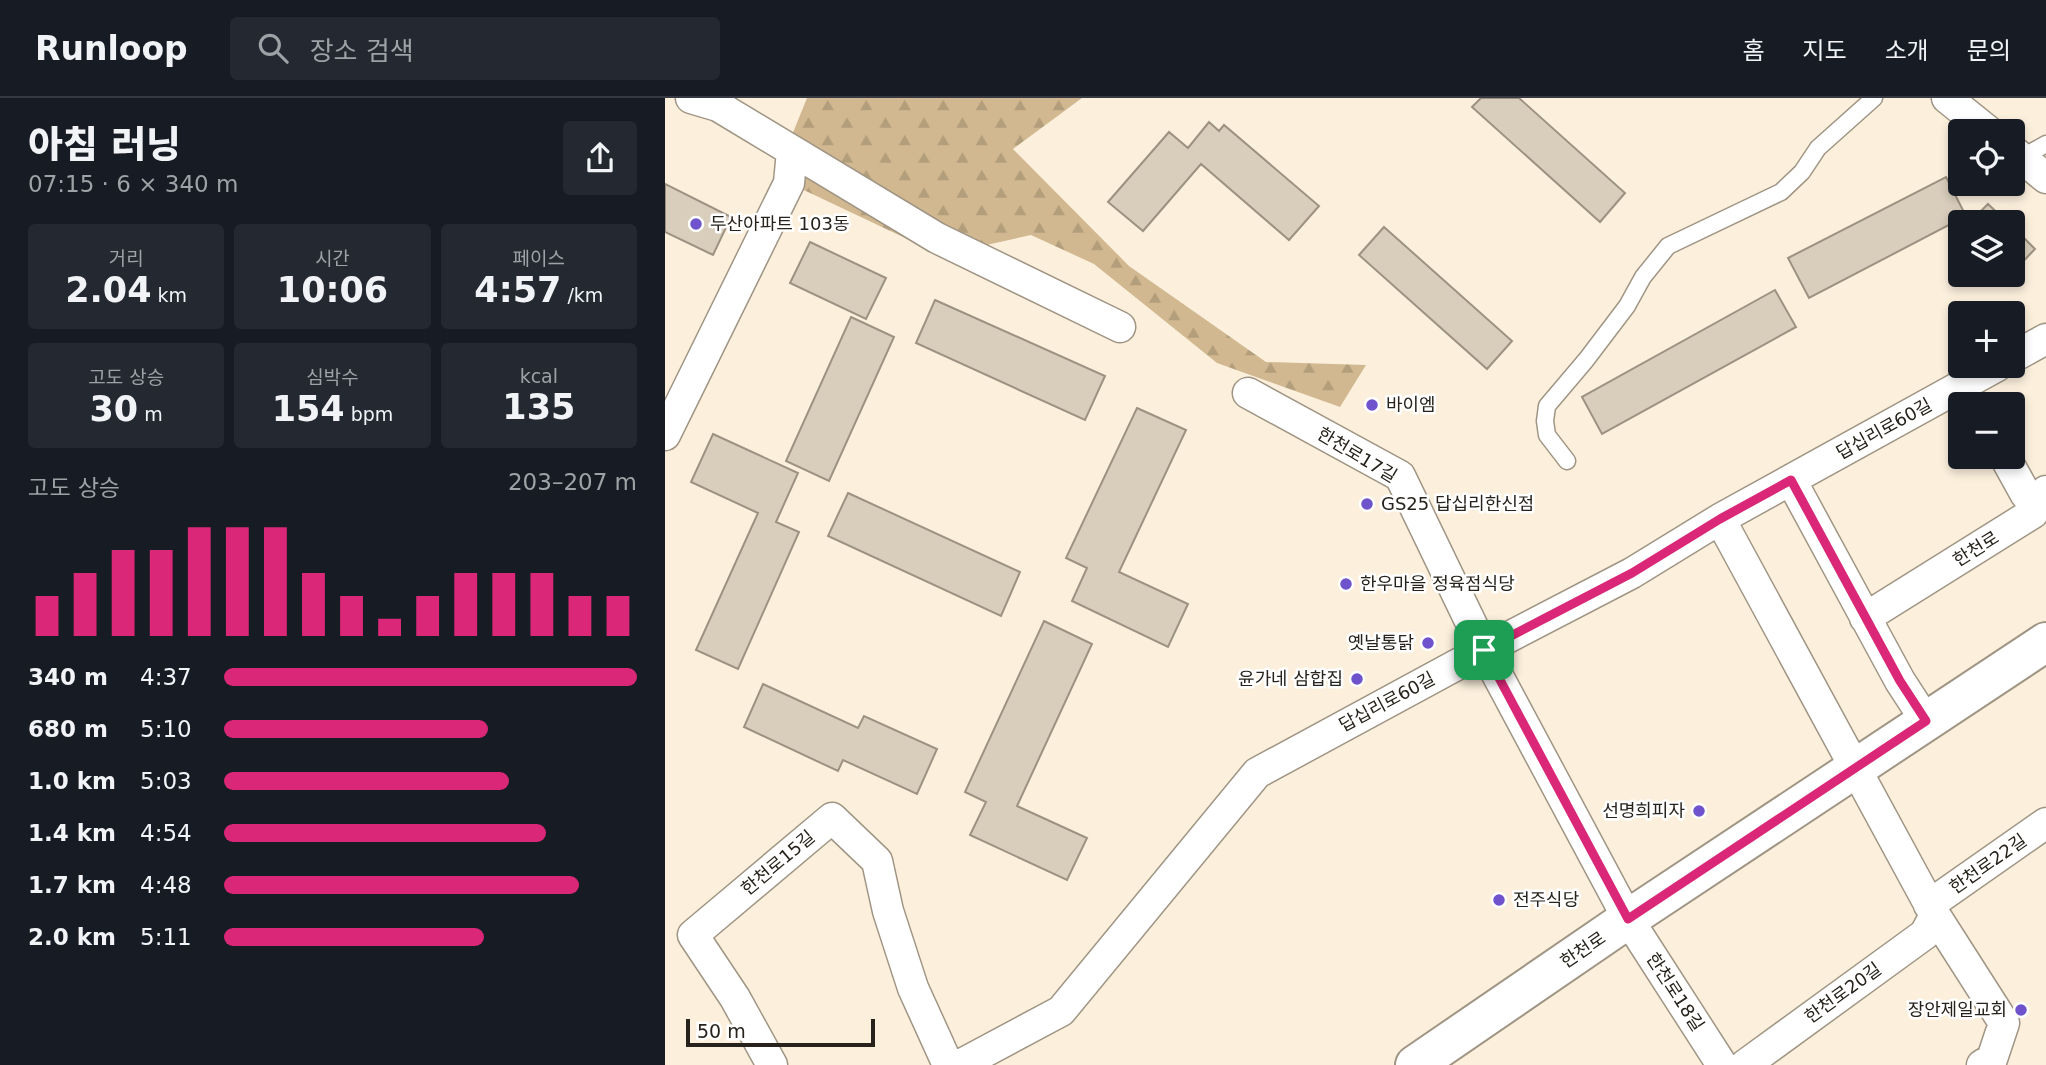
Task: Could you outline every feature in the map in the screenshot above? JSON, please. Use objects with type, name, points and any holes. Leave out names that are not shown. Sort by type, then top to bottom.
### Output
[{"type":"main road","name":"한천로","points":[[1416,1065],[1628,919],[2046,642]]},
{"type":"street","points":[[691,98],[718,106],[937,238],[1120,327]]},
{"type":"street","points":[[1947,98],[1973,119]]},
{"type":"street","points":[[665,435],[789,183],[792,151]]},
{"type":"street","points":[[2027,151],[2046,178]]},
{"type":"street","points":[[2025,350],[2046,339]]},
{"type":"street","name":"답십리로60길","points":[[1971,392],[1985,378]]},
{"type":"street","name":"한천로17길","points":[[1248,393],[1400,476],[1484,650],[1628,919]]},
{"type":"street","name":"답십리로60길","points":[[960,1065],[1061,1011],[1257,773],[1632,573],[1720,519],[1791,480],[1948,404]]},
{"type":"street","points":[[2011,469],[2026,495],[2044,499]]},
{"type":"street","points":[[1791,480],[1900,681],[1926,721]]},
{"type":"street","name":"한천로","points":[[1865,618],[2033,513],[2044,499]]},
{"type":"street","points":[[1720,519],[1932,910],[2004,1023],[1990,1063]]},
{"type":"street","name":"한천로15길","points":[[772,1065],[736,999],[692,935],[832,818],[877,861],[888,911],[913,988],[948,1065]]},
{"type":"street","name":"한천로22길","points":[[1932,910],[2046,824]]},
{"type":"street","name":"한천로20길","points":[[1745,1065],[1925,933],[1932,910]]},
{"type":"street","name":"한천로18길","points":[[1628,919],[1722,1065]]},
{"type":"lane","points":[[1567,461],[1547,435],[1547,406],[1627,306],[1643,276],[1668,246],[1781,192],[1802,173],[1818,148],[1874,98]]},
{"type":"green space","points":[[807,98],[1082,98],[1013,149],[1129,266],[1266,362],[1366,365],[1340,407],[1217,363],[1094,264],[1031,235],[941,255],[789,183],[792,135]]},
{"type":"building","points":[[1481,98],[1519,98],[1625,193],[1600,222],[1472,107]]},
{"type":"building","points":[[1209,122],[1219,131],[1224,125],[1319,206],[1289,240],[1201,164],[1143,231],[1108,202],[1169,132],[1188,148]]},
{"type":"building","points":[[1946,177],[1948,196],[1956,196],[1963,210],[1948,210],[1948,225],[1809,298],[1788,258]]},
{"type":"building","name":"두산아파트 103동","points":[[665,184],[731,217],[713,255],[665,232]]},
{"type":"building","points":[[1988,204],[1994,210],[1982,210]]},
{"type":"building","points":[[1384,227],[1512,341],[1487,369],[1359,255]]},
{"type":"building","points":[[2025,239],[2035,249],[2025,259]]},
{"type":"building","points":[[810,242],[886,278],[866,319],[790,283]]},
{"type":"building","points":[[1775,290],[1796,327],[1602,434],[1582,397]]},
{"type":"building","points":[[935,300],[1105,376],[1085,420],[916,343]]},
{"type":"building","points":[[851,317],[894,337],[829,481],[786,461]]},
{"type":"building","points":[[1137,408],[1186,430],[1119,572],[1188,604],[1168,647],[1072,601],[1087,568],[1066,558]]},
{"type":"building","points":[[713,434],[798,473],[776,522],[799,532],[738,669],[696,650],[758,513],[691,482]]},
{"type":"building","points":[[848,493],[1020,572],[1001,616],[828,536]]},
{"type":"building","points":[[1044,621],[1092,644],[1017,806],[1087,838],[1067,880],[970,835],[986,802],[965,792]]},
{"type":"building","points":[[763,684],[858,728],[864,716],[937,749],[917,794],[843,760],[838,771],[744,727]]},
{"type":"place","name":"두산아파트 103동","points":[[696,224]]},
{"type":"place","name":"바이엠","points":[[1372,405]]},
{"type":"place","name":"GS25 답십리한신점","points":[[1367,504]]},
{"type":"place","name":"한우마을 정육점식당","points":[[1346,584]]},
{"type":"place","name":"옛날통닭","points":[[1428,643]]},
{"type":"place","name":"윤가네 삼합집","points":[[1357,679]]},
{"type":"place","name":"선명희피자","points":[[1699,811]]},
{"type":"place","name":"전주식당","points":[[1499,900]]},
{"type":"place","name":"장안제일교회","points":[[2021,1010]]},
{"type":"route","points":[[1791,480],[1900,681],[1926,721],[1628,919],[1484,650],[1632,573],[1720,519],[1791,480]]}]
